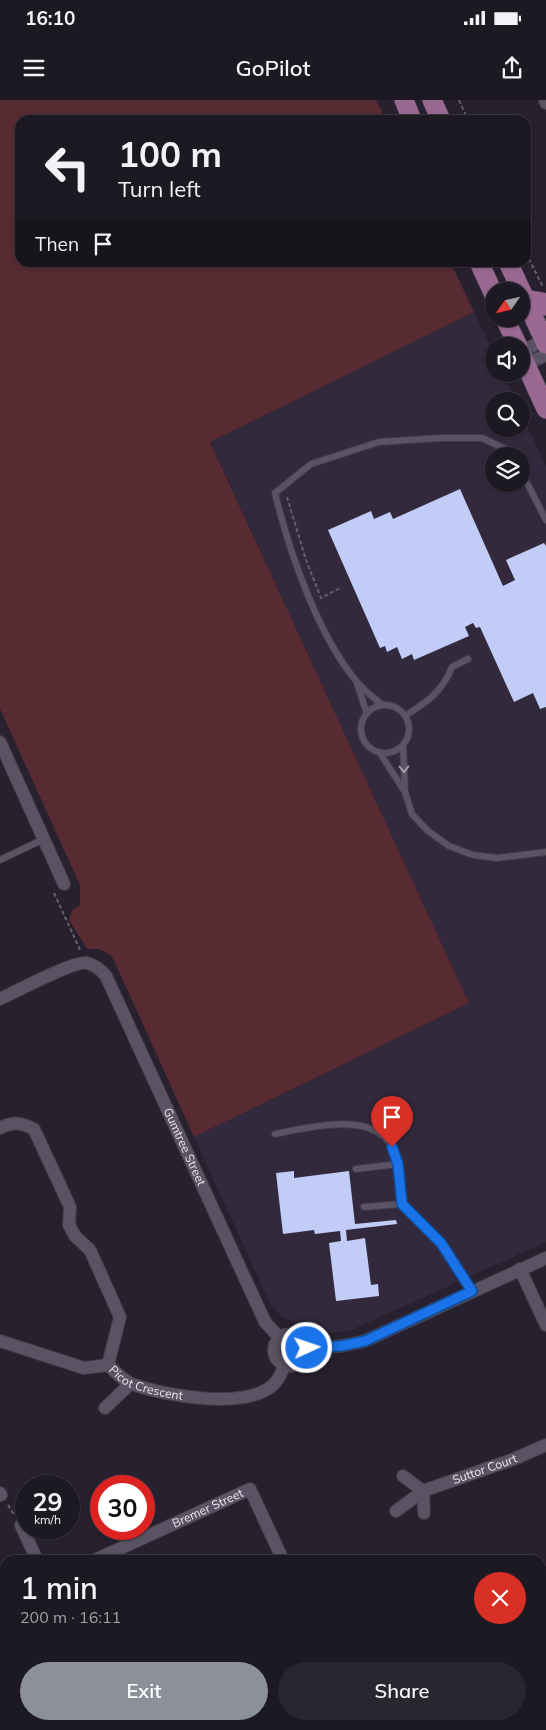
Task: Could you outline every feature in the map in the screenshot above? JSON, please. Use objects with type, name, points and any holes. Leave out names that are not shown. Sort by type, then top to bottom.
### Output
[{"type":"main road","points":[[404,100],[410,115]]},
{"type":"main road","points":[[432,100],[439,115]]},
{"type":"main road","points":[[481,267],[488,282]]},
{"type":"main road","points":[[510,267],[517,282]]},
{"type":"main road","points":[[530,300],[543,302],[546,306]]},
{"type":"main road","points":[[530,310],[546,345]]},
{"type":"main road","points":[[530,373],[546,409]]},
{"type":"street","points":[[530,353],[546,345]]},
{"type":"street","points":[[0,742],[64,884]]},
{"type":"street","points":[[0,999],[72,966],[85,962]]},
{"type":"street","name":"Gumtree Street","points":[[85,962],[97,967],[106,976],[265,1322],[279,1337]]},
{"type":"street","points":[[0,1128],[10,1123],[22,1123],[34,1129],[70,1206],[69,1225],[75,1236],[90,1250],[120,1318],[108,1366]]},
{"type":"street","points":[[307,1348],[341,1346],[365,1341],[546,1258]]},
{"type":"street","points":[[520,1269],[546,1325]]},
{"type":"street","points":[[286,1334],[296,1334],[304,1340],[307,1348],[306,1355],[300,1363],[285,1365],[275,1354],[275,1344],[279,1337],[286,1334]]},
{"type":"street","name":"Picot Crescent","points":[[0,1341],[84,1368],[108,1366],[130,1384],[179,1396],[215,1398],[263,1392],[275,1384],[285,1365]]},
{"type":"street","points":[[105,1408],[130,1384]]},
{"type":"street","name":"Suttor Court","points":[[396,1512],[423,1492],[514,1459],[546,1445]]},
{"type":"street","points":[[403,1476],[423,1492],[424,1513]]},
{"type":"street","name":"Bremer Street","points":[[106,1555],[250,1489],[280,1555]]},
{"type":"street","points":[[27,1540],[34,1555]]},
{"type":"lane","points":[[382,706],[357,682],[324,630],[311,602],[275,493],[311,464],[379,442],[440,438],[482,438],[500,447]]},
{"type":"lane","points":[[530,489],[546,520]]},
{"type":"lane","points":[[405,716],[427,702],[446,684],[452,667],[468,660]]},
{"type":"lane","points":[[357,682],[367,714]]},
{"type":"lane","points":[[403,746],[391,753],[380,753],[368,747],[362,736],[362,722],[367,714],[382,706],[395,707],[405,716],[409,732],[403,746],[405,792]]},
{"type":"lane","points":[[380,753],[405,792],[412,814],[428,831],[449,846],[473,855],[496,858],[546,852]]},
{"type":"lane","points":[[0,860],[44,839]]},
{"type":"lane","points":[[276,1134],[332,1124],[369,1130],[386,1139],[392,1147],[398,1164],[402,1204],[441,1243],[472,1291]]},
{"type":"lane","points":[[356,1169],[398,1164]]},
{"type":"lane","points":[[364,1207],[402,1204]]},
{"type":"path","points":[[459,100],[466,115]]},
{"type":"path","points":[[531,262],[546,290]]},
{"type":"path","points":[[287,497],[306,560],[321,598],[342,588]]},
{"type":"path","points":[[53,890],[85,962]]},
{"type":"path","points":[[1,1494],[15,1517]]},
{"type":"shaded area","points":[[0,100],[376,100],[384,115],[15,115],[15,267],[453,267],[474,312],[210,442],[469,1003],[194,1137],[112,956],[99,949],[87,949],[69,920],[72,910],[80,905],[80,885],[0,709]]},
{"type":"shaded area","points":[[474,312],[486,337],[485,382],[507,382],[512,392],[485,392],[485,437],[530,437],[530,432],[546,466],[546,1242],[349,1331],[324,1333],[300,1326],[281,1316],[270,1303],[194,1137],[469,1003],[210,441]]},
{"type":"building","points":[[460,489],[503,586],[515,580],[506,560],[544,543],[546,546],[546,707],[540,709],[533,693],[514,702],[480,627],[476,628],[473,623],[465,627],[469,636],[414,660],[412,654],[402,659],[397,647],[387,652],[385,646],[380,648],[328,530],[371,511],[374,519],[390,512],[393,519]]},
{"type":"building","points":[[294,1171],[294,1178],[349,1171],[355,1224],[396,1220],[397,1224],[346,1230],[347,1241],[365,1238],[371,1285],[378,1284],[379,1296],[336,1301],[329,1243],[341,1241],[340,1231],[315,1234],[314,1230],[283,1234],[276,1173]]},
{"type":"route","points":[[307,1348],[341,1346],[365,1341],[472,1291],[441,1243],[402,1204],[398,1164],[392,1147]]}]
